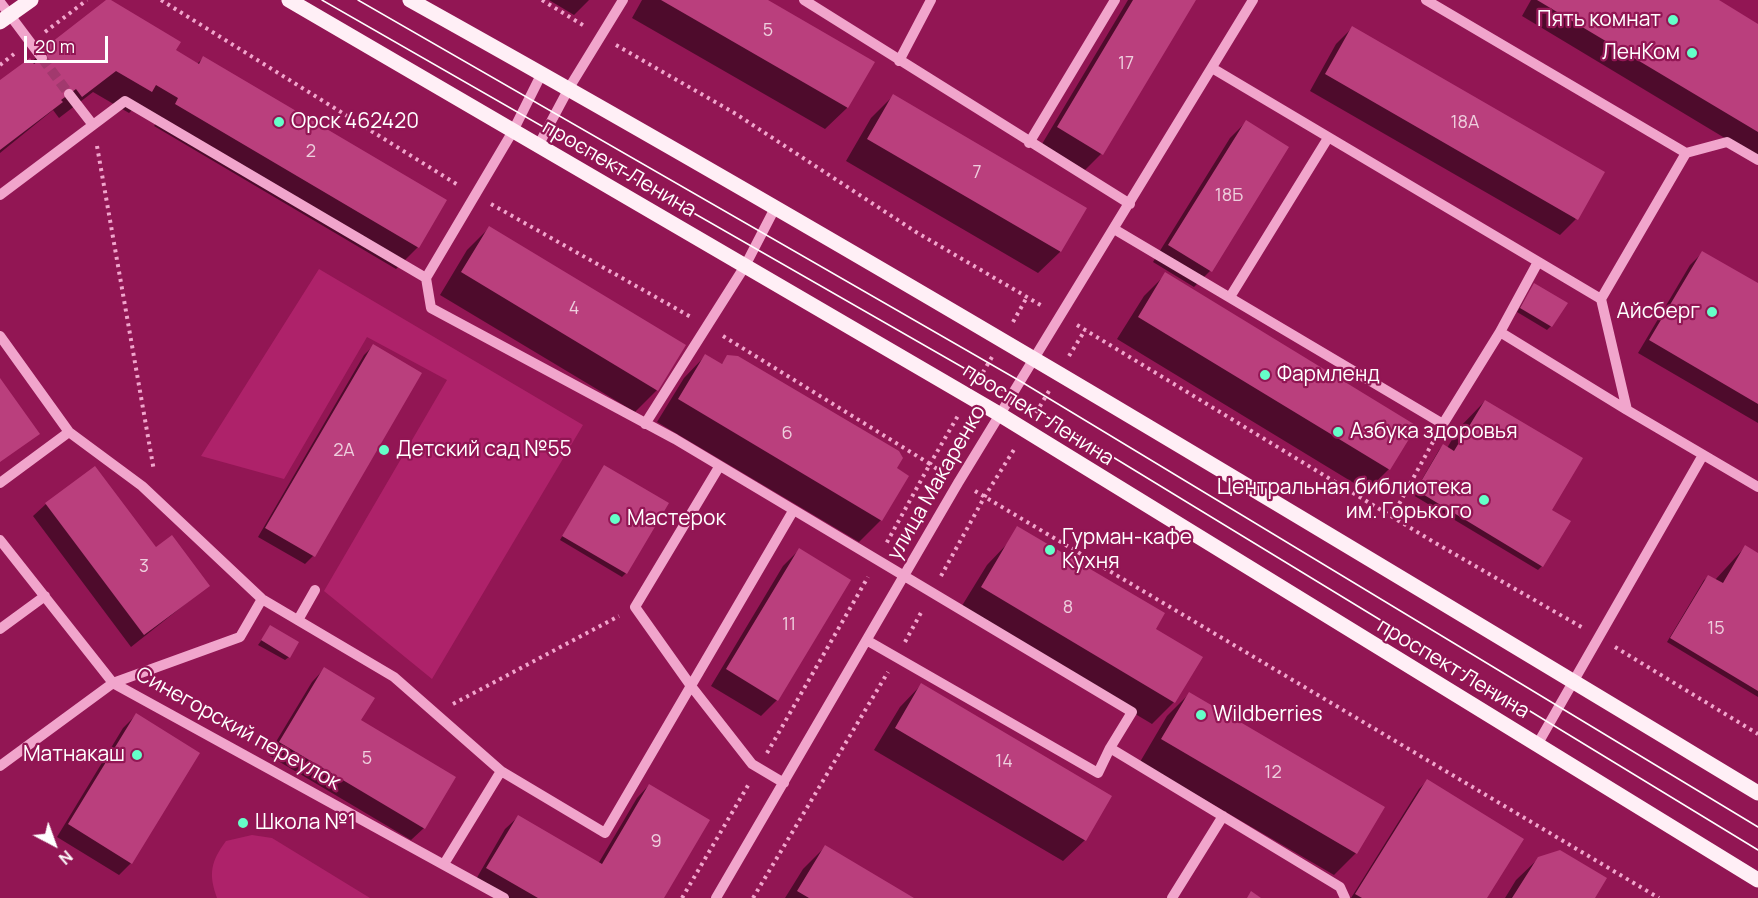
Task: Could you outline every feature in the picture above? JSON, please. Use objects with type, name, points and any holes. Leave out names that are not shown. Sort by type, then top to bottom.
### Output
[{"type":"main road","points":[[5,19],[31,0]]},
{"type":"main road","name":"проспект Ленина","points":[[289,0],[999,414],[1758,880]]},
{"type":"main road","name":"проспект Ленина","points":[[410,0],[569,88],[1059,372],[1758,793]]},
{"type":"street","points":[[538,146],[569,88],[623,0]]},
{"type":"street","points":[[804,0],[1029,143],[1130,204]]},
{"type":"street","points":[[898,61],[931,0]]},
{"type":"street","points":[[1029,143],[1114,0]]},
{"type":"street","name":"улица Макаренко","points":[[716,898],[999,414],[1130,204],[1253,0]]},
{"type":"street","points":[[1426,0],[1686,153]]},
{"type":"street","points":[[0,2],[5,19],[42,58]]},
{"type":"street","points":[[1212,68],[1601,299]]},
{"type":"street","points":[[542,73],[513,131],[426,278],[431,308],[645,424],[1132,712],[1098,773],[868,641]]},
{"type":"street","points":[[69,94],[93,125]]},
{"type":"street","points":[[0,195],[125,101],[426,278]]},
{"type":"street","points":[[1230,297],[1328,138]]},
{"type":"street","points":[[1627,410],[1601,299],[1686,153],[1727,142],[1758,160]]},
{"type":"street","points":[[645,424],[745,266],[774,208]]},
{"type":"street","points":[[1114,229],[1443,424],[1500,332],[1538,262]]},
{"type":"street","points":[[1500,332],[1758,487]]},
{"type":"street","points":[[0,336],[69,432],[142,486],[262,599],[394,677],[501,771],[605,833],[793,511]]},
{"type":"street","points":[[0,483],[69,432]]},
{"type":"street","points":[[1537,745],[1703,455]]},
{"type":"street","points":[[719,467],[635,607],[691,686],[752,764],[784,783]]},
{"type":"street","name":"Синегорский переулок","points":[[0,540],[113,683],[504,898]]},
{"type":"street","points":[[298,620],[315,590]]},
{"type":"street","points":[[0,629],[45,596]]},
{"type":"street","points":[[0,766],[113,683],[240,637],[262,599]]},
{"type":"street","points":[[1110,748],[1340,887],[1345,898]]},
{"type":"street","points":[[444,864],[501,771]]},
{"type":"street","points":[[1172,898],[1223,816]]},
{"type":"path","points":[[161,0],[474,195],[707,326],[930,464],[759,768],[682,898]]},
{"type":"path","points":[[542,0],[736,114],[916,232],[1085,330],[1392,517],[1598,637],[1758,734]]},
{"type":"path","points":[[93,125],[156,470],[142,486]]},
{"type":"path","points":[[753,898],[896,659],[985,496],[1085,330]]},
{"type":"path","points":[[1392,517],[1443,424]]},
{"type":"path","points":[[958,483],[985,496],[1659,898]]},
{"type":"path","points":[[435,713],[635,607]]},
{"type":"shaded area","name":"Детский сад №55","points":[[319,269],[583,425],[432,679],[324,591],[447,380],[367,337],[284,479],[201,456]]},
{"type":"shaded area","points":[[252,835],[272,838],[370,898],[217,898],[212,882],[212,868],[217,855],[226,841]]},
{"type":"building","points":[[106,0],[111,0],[181,42],[176,50],[199,64],[203,56],[447,200],[419,248],[175,104],[178,98],[156,85],[152,92],[116,71],[82,97],[76,89],[61,100],[63,102],[0,150],[0,80],[30,58],[34,64],[47,55],[43,49]]},
{"type":"building","points":[[661,0],[768,0],[875,62],[848,108]]},
{"type":"building","points":[[1133,0],[1196,0],[1103,155],[1057,127]]},
{"type":"building","name":"ЛенКом","points":[[1537,0],[1719,0],[1758,24],[1758,132]]},
{"type":"building","points":[[1352,26],[1605,172],[1578,220],[1325,74]]},
{"type":"building","points":[[893,94],[1087,208],[1061,252],[867,139]]},
{"type":"building","points":[[1246,120],[1289,147],[1212,272],[1168,245]]},
{"type":"building","points":[[489,226],[686,345],[658,391],[461,272]]},
{"type":"building","name":"Айсберг","points":[[1702,251],[1758,283],[1758,404],[1649,340]]},
{"type":"building","points":[[1165,272],[1417,426],[1390,470],[1138,317]]},
{"type":"building","points":[[1534,283],[1568,303],[1552,327],[1520,308]]},
{"type":"building","points":[[373,344],[422,373],[315,557],[265,528]]},
{"type":"building","points":[[705,354],[722,364],[727,355],[738,356],[899,451],[903,458],[897,468],[909,476],[882,521],[678,399]]},
{"type":"building","points":[[0,378],[40,434],[0,462]]},
{"type":"building","points":[[1485,400],[1583,458],[1552,510],[1571,521],[1543,567],[1416,490],[1443,444],[1454,451]]},
{"type":"building","name":"Мастерок","points":[[604,465],[669,503],[627,574],[562,536]]},
{"type":"building","points":[[95,466],[156,547],[172,535],[210,586],[144,635],[45,503]]},
{"type":"building","points":[[1017,526],[1165,613],[1156,629],[1203,657],[1175,703],[981,587]]},
{"type":"building","points":[[1745,545],[1758,553],[1758,691],[1670,638],[1708,575],[1723,583]]},
{"type":"building","points":[[799,548],[851,580],[778,701],[726,669]]},
{"type":"building","points":[[270,625],[299,642],[290,658],[261,640]]},
{"type":"building","points":[[324,667],[375,698],[361,720],[456,777],[425,829],[279,742]]},
{"type":"building","points":[[921,683],[1112,796],[1086,841],[895,728]]},
{"type":"building","points":[[1189,692],[1385,807],[1357,854],[1161,739]]},
{"type":"building","points":[[136,713],[200,753],[132,864],[68,824]]},
{"type":"building","points":[[1427,779],[1524,839],[1487,898],[1362,898],[1355,894]]},
{"type":"building","points":[[649,784],[710,820],[664,898],[538,898],[486,868],[518,815],[602,864]]},
{"type":"building","points":[[825,845],[914,898],[809,898],[797,891]]},
{"type":"building","points":[[1560,850],[1607,878],[1595,898],[1512,898],[1538,857]]},
{"type":"building","points":[[1251,891],[1261,898],[1247,898]]},
{"type":"tunnel","points":[[42,58],[69,94]]},
{"type":"tram line","points":[[322,0],[1011,395],[1758,850]]},
{"type":"tram line","points":[[358,0],[1020,381],[1758,827]]},
{"type":"place","name":"Пять комнат","points":[[1673,20]]},
{"type":"place","name":"ЛенКом","points":[[1692,53]]},
{"type":"place","name":"Орск 462420","points":[[279,122]]},
{"type":"place","name":"Айсберг","points":[[1712,312]]},
{"type":"place","name":"Фармленд","points":[[1265,375]]},
{"type":"place","name":"Азбука здоровья","points":[[1338,432]]},
{"type":"place","name":"Детский сад №55","points":[[384,450]]},
{"type":"place","name":"Центральная библиотека им. Горького","points":[[1484,500]]},
{"type":"place","name":"Мастерок","points":[[615,519]]},
{"type":"place","name":"Гурман-кафе Кухня","points":[[1050,550]]},
{"type":"place","name":"Wildberries","points":[[1201,715]]},
{"type":"place","name":"Матнакаш","points":[[137,755]]},
{"type":"place","name":"Школа №1","points":[[243,823]]}]
